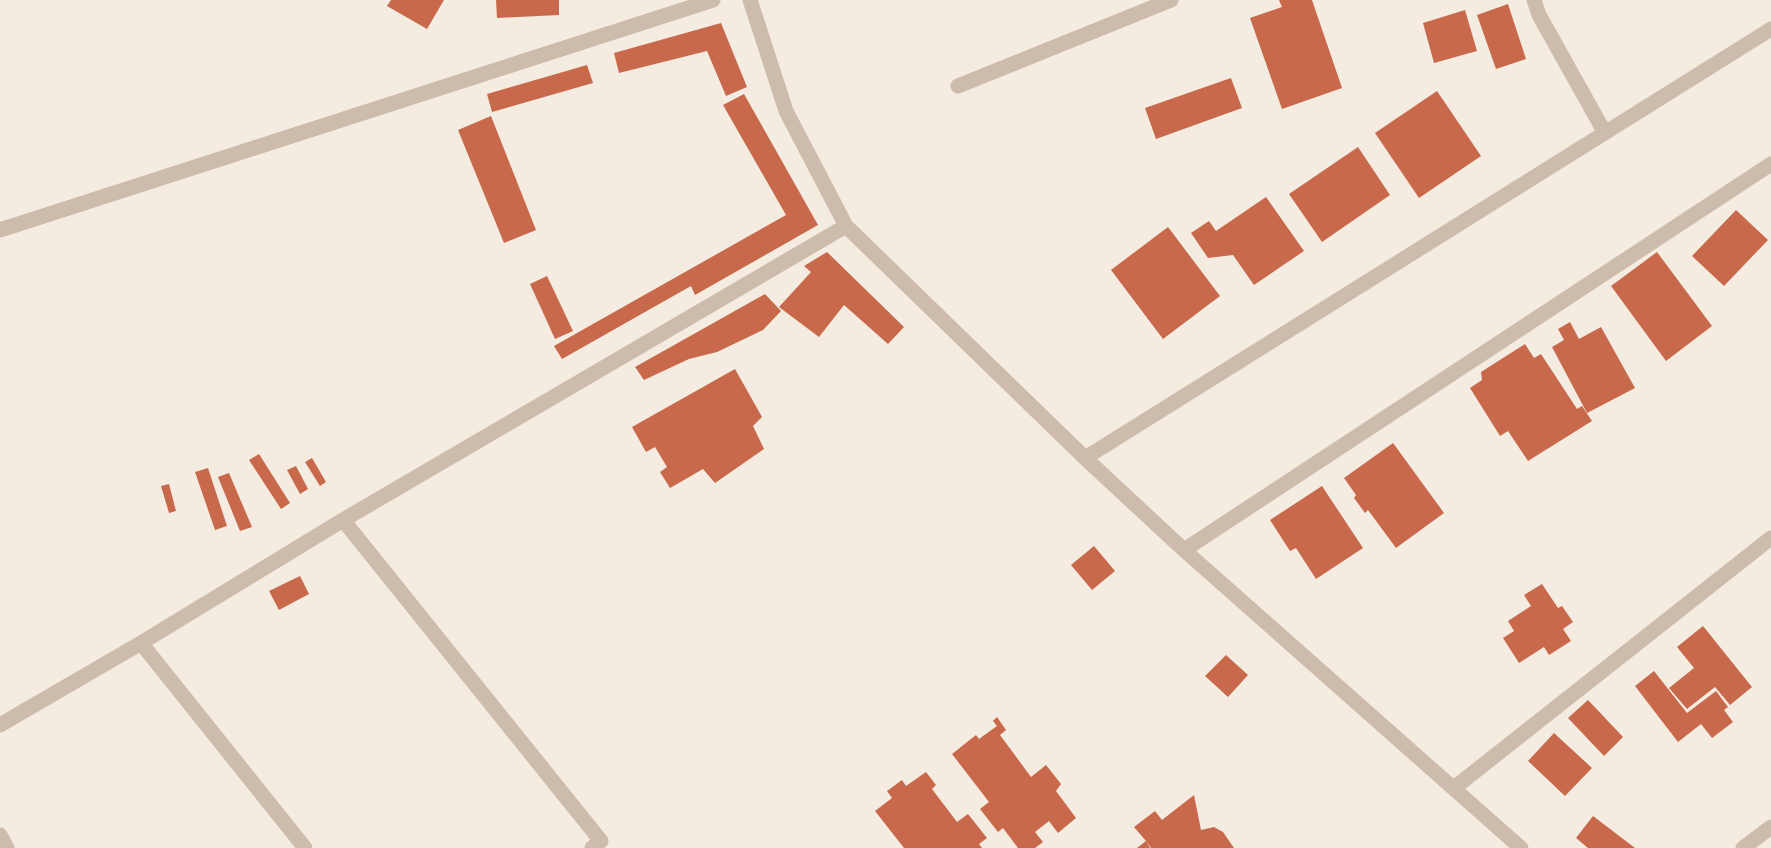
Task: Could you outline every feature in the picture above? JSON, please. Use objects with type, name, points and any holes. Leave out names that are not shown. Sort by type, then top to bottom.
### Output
[{"type":"street","points":[[0,230],[713,0]]},
{"type":"street","points":[[750,0],[786,111],[846,226],[1085,458],[1184,550],[1521,848]]},
{"type":"street","points":[[958,86],[1171,0]]},
{"type":"street","points":[[1534,0],[1539,15],[1605,133]]},
{"type":"street","points":[[1085,458],[1771,29]]},
{"type":"street","points":[[1184,550],[1771,164]]},
{"type":"street","points":[[0,725],[141,643],[343,520],[846,226]]},
{"type":"street","points":[[343,520],[601,846]]},
{"type":"street","points":[[1454,788],[1771,538]]},
{"type":"street","points":[[141,643],[305,848]]},
{"type":"street","points":[[1743,848],[1771,827]]},
{"type":"street","points":[[0,835],[7,848]]},
{"type":"building","points":[[391,0],[444,0],[427,29],[387,6]]},
{"type":"building","points":[[496,0],[559,0],[559,15],[497,18]]},
{"type":"building","points":[[1279,0],[1312,0],[1342,88],[1282,109],[1250,18],[1282,7]]},
{"type":"building","points":[[1508,4],[1526,59],[1496,69],[1477,15]]},
{"type":"building","points":[[1465,10],[1477,51],[1434,63],[1423,23]]},
{"type":"building","points":[[721,23],[747,87],[726,96],[707,51],[619,73],[614,53]]},
{"type":"building","points":[[587,65],[593,83],[492,112],[487,94]]},
{"type":"building","points":[[1231,78],[1242,108],[1156,139],[1145,108]]},
{"type":"building","points":[[1437,91],[1481,156],[1419,198],[1375,133]]},
{"type":"building","points":[[744,94],[818,225],[695,295],[691,286],[562,359],[554,346],[786,215],[723,105]]},
{"type":"building","points":[[491,116],[536,230],[504,243],[458,130]]},
{"type":"building","points":[[1358,147],[1390,195],[1322,242],[1289,194]]},
{"type":"building","points":[[1266,197],[1304,251],[1254,285],[1233,255],[1208,258],[1191,233],[1209,221],[1216,231]]},
{"type":"building","points":[[1736,210],[1768,240],[1724,286],[1692,256]]},
{"type":"building","points":[[1168,227],[1220,296],[1163,339],[1111,270]]},
{"type":"building","points":[[827,252],[904,327],[888,344],[844,305],[819,337],[779,307],[811,272],[804,266]]},
{"type":"building","points":[[1657,252],[1712,326],[1666,361],[1611,286]]},
{"type":"building","points":[[547,276],[573,331],[555,339],[530,284]]},
{"type":"building","points":[[765,294],[781,311],[763,330],[717,352],[689,359],[644,380],[635,367]]},
{"type":"building","points":[[1570,322],[1579,339],[1601,327],[1635,388],[1587,413],[1552,347],[1564,340],[1558,329]]},
{"type":"building","points":[[1525,344],[1534,358],[1541,354],[1577,409],[1582,406],[1592,421],[1528,461],[1508,431],[1500,436],[1470,388],[1482,380],[1481,372]]},
{"type":"building","points":[[735,369],[762,417],[753,426],[764,449],[715,483],[703,469],[670,488],[660,472],[667,467],[655,447],[646,452],[632,427]]},
{"type":"building","points":[[1393,443],[1444,513],[1396,548],[1368,510],[1365,513],[1344,478]]},
{"type":"building","points":[[259,454],[290,503],[281,509],[249,460]]},
{"type":"building","points":[[312,458],[326,482],[320,486],[305,462]]},
{"type":"building","points":[[296,466],[308,489],[300,494],[287,470]]},
{"type":"building","points":[[208,468],[227,526],[215,530],[195,472]]},
{"type":"building","points":[[229,473],[252,527],[240,531],[218,477]]},
{"type":"building","points":[[169,484],[176,511],[169,513],[161,486]]},
{"type":"building","points":[[1322,486],[1363,548],[1316,579],[1296,548],[1290,551],[1270,520]]},
{"type":"building","points":[[1094,546],[1115,571],[1092,590],[1071,565]]},
{"type":"building","points":[[300,576],[309,594],[279,610],[269,591]]},
{"type":"building","points":[[1542,584],[1558,608],[1562,606],[1573,622],[1563,629],[1571,641],[1549,655],[1544,647],[1519,663],[1503,638],[1514,631],[1508,621],[1531,606],[1524,595]]},
{"type":"building","points":[[1703,626],[1752,687],[1730,705],[1715,687],[1687,709],[1669,688],[1694,668],[1677,647]]},
{"type":"building","points":[[1226,655],[1248,675],[1228,697],[1205,676]]},
{"type":"building","points":[[1654,671],[1687,713],[1716,691],[1728,707],[1724,710],[1733,722],[1712,738],[1701,724],[1678,742],[1635,686]]},
{"type":"building","points":[[1588,700],[1623,737],[1604,756],[1568,718]]},
{"type":"building","points":[[997,717],[1006,730],[1000,735],[1031,777],[1046,765],[1061,784],[1056,791],[1076,818],[1058,833],[1049,821],[1035,832],[1043,842],[1035,848],[1018,848],[1003,828],[998,832],[980,809],[989,802],[952,754],[976,735],[979,739],[997,726],[993,721]]},
{"type":"building","points":[[1554,733],[1592,768],[1565,796],[1528,761]]},
{"type":"building","points":[[926,772],[936,785],[932,789],[957,822],[968,814],[987,838],[979,844],[982,848],[904,848],[875,811],[892,798],[887,791],[902,780],[906,786]]},
{"type":"building","points":[[1194,795],[1201,830],[1214,827],[1223,832],[1234,848],[1151,848],[1134,827],[1155,811],[1162,820]]},
{"type":"building","points":[[1593,816],[1635,848],[1588,848],[1576,838]]},
{"type":"building","points":[[1146,841],[1150,848],[1137,848]]}]
